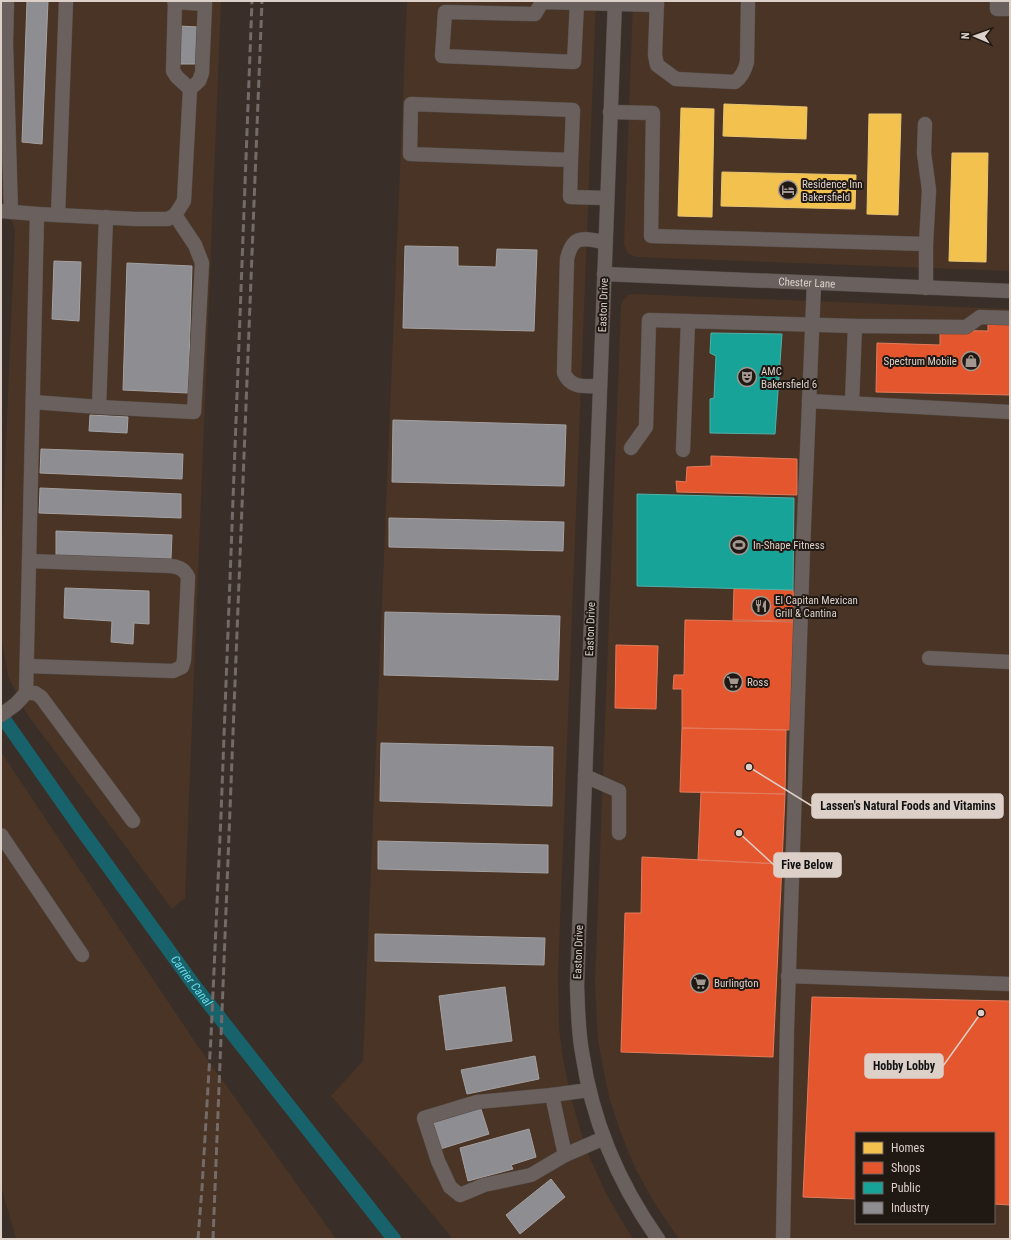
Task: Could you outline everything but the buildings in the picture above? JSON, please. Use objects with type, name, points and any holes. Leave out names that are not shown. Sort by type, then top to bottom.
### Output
[{"type":"street","points":[[7,1],[6,212],[168,219],[175,215],[184,201],[190,89],[199,80],[202,73],[206,2],[175,2],[173,71],[176,77],[190,89]]},
{"type":"street","points":[[58,215],[66,1]]},
{"type":"street","points":[[576,3],[574,62],[442,56],[445,12],[535,14],[542,2],[657,3],[655,55],[657,65],[676,80],[734,82],[740,78],[747,62],[748,1]]},
{"type":"street","points":[[997,1],[997,9],[1010,9]]},
{"type":"street","name":"Easton Drive","points":[[615,3],[577,986],[578,1023],[589,1090],[604,1138],[613,1161],[630,1194],[658,1239]]},
{"type":"street","points":[[571,160],[410,154],[411,104],[573,110],[570,197],[607,198]]},
{"type":"street","points":[[610,112],[653,114],[652,236],[926,244]]},
{"type":"street","points":[[925,124],[924,153],[929,190],[926,244],[926,288]]},
{"type":"street","points":[[1,715],[16,704],[26,693],[37,214]]},
{"type":"street","points":[[33,402],[194,412],[202,263],[195,245],[175,215]]},
{"type":"street","points":[[99,407],[106,217]]},
{"type":"street","points":[[600,386],[576,385],[567,381],[564,373],[567,259],[570,247],[574,242],[582,239],[605,242]]},
{"type":"street","name":"Chester Lane","points":[[604,274],[1010,291]]},
{"type":"street","points":[[782,1239],[788,976],[814,283]]},
{"type":"street","points":[[631,448],[646,427],[648,320],[855,326],[966,327],[980,317],[1010,318]]},
{"type":"street","points":[[683,450],[688,321]]},
{"type":"street","points":[[852,403],[855,326]]},
{"type":"street","points":[[809,401],[1010,412]]},
{"type":"street","points":[[26,666],[173,671],[182,667],[184,660],[188,577],[185,571],[179,567],[171,566],[29,561]]},
{"type":"street","points":[[929,658],[1010,662]]},
{"type":"street","points":[[26,693],[35,693],[41,697],[133,821]]},
{"type":"street","points":[[585,776],[619,791],[619,833]]},
{"type":"street","points":[[1,835],[82,955]]},
{"type":"street","points":[[788,976],[1010,984]]},
{"type":"street","points":[[589,1090],[477,1102],[424,1118],[438,1161],[450,1187],[460,1195],[484,1184],[531,1175],[565,1155],[604,1138]]},
{"type":"street","points":[[552,1095],[565,1155]]},
{"type":"shaded area","points":[[2,1],[221,1],[185,898],[172,909],[27,714],[8,676],[1,634],[1,561],[15,229],[1,196]]},
{"type":"shaded area","points":[[407,1],[596,1],[558,974],[559,1029],[570,1094],[590,1158],[605,1191],[633,1239],[453,1239],[331,1096],[363,1061]]},
{"type":"shaded area","points":[[633,1],[1010,1],[1010,271],[636,257],[627,253],[624,244]]},
{"type":"shaded area","points":[[634,294],[1010,309],[1010,1239],[679,1239],[657,1207],[636,1170],[620,1131],[609,1097],[598,1041],[595,984],[621,306],[623,300],[628,295]]},
{"type":"shaded area","points":[[1,752],[195,1042],[336,1239],[16,1239],[1,1186]]},
{"type":"waterway","name":"Carrier Canal","points":[[1,715],[81,829],[194,985],[394,1239]]},
{"type":"railway","points":[[198,1239],[211,1037],[221,815],[252,1]]},
{"type":"railway","points":[[213,1239],[262,1]]},
{"type":"place","name":"Residence Inn Bakersfield","points":[[788,190]]},
{"type":"place","name":"Spectrum Mobile","points":[[971,361]]},
{"type":"place","name":"AMC Bakersfield 6","points":[[747,377]]},
{"type":"place","name":"In-Shape Fitness","points":[[739,545]]},
{"type":"place","name":"El Capitan Mexican Grill & Cantina","points":[[761,606]]},
{"type":"place","name":"Ross","points":[[733,682]]},
{"type":"place","name":"Lassen's Natural Foods and Vitamins","points":[[749,767]]},
{"type":"place","name":"Five Below","points":[[739,833]]},
{"type":"place","name":"Burlington","points":[[700,983]]},
{"type":"place","name":"Hobby Lobby","points":[[981,1013]]}]
